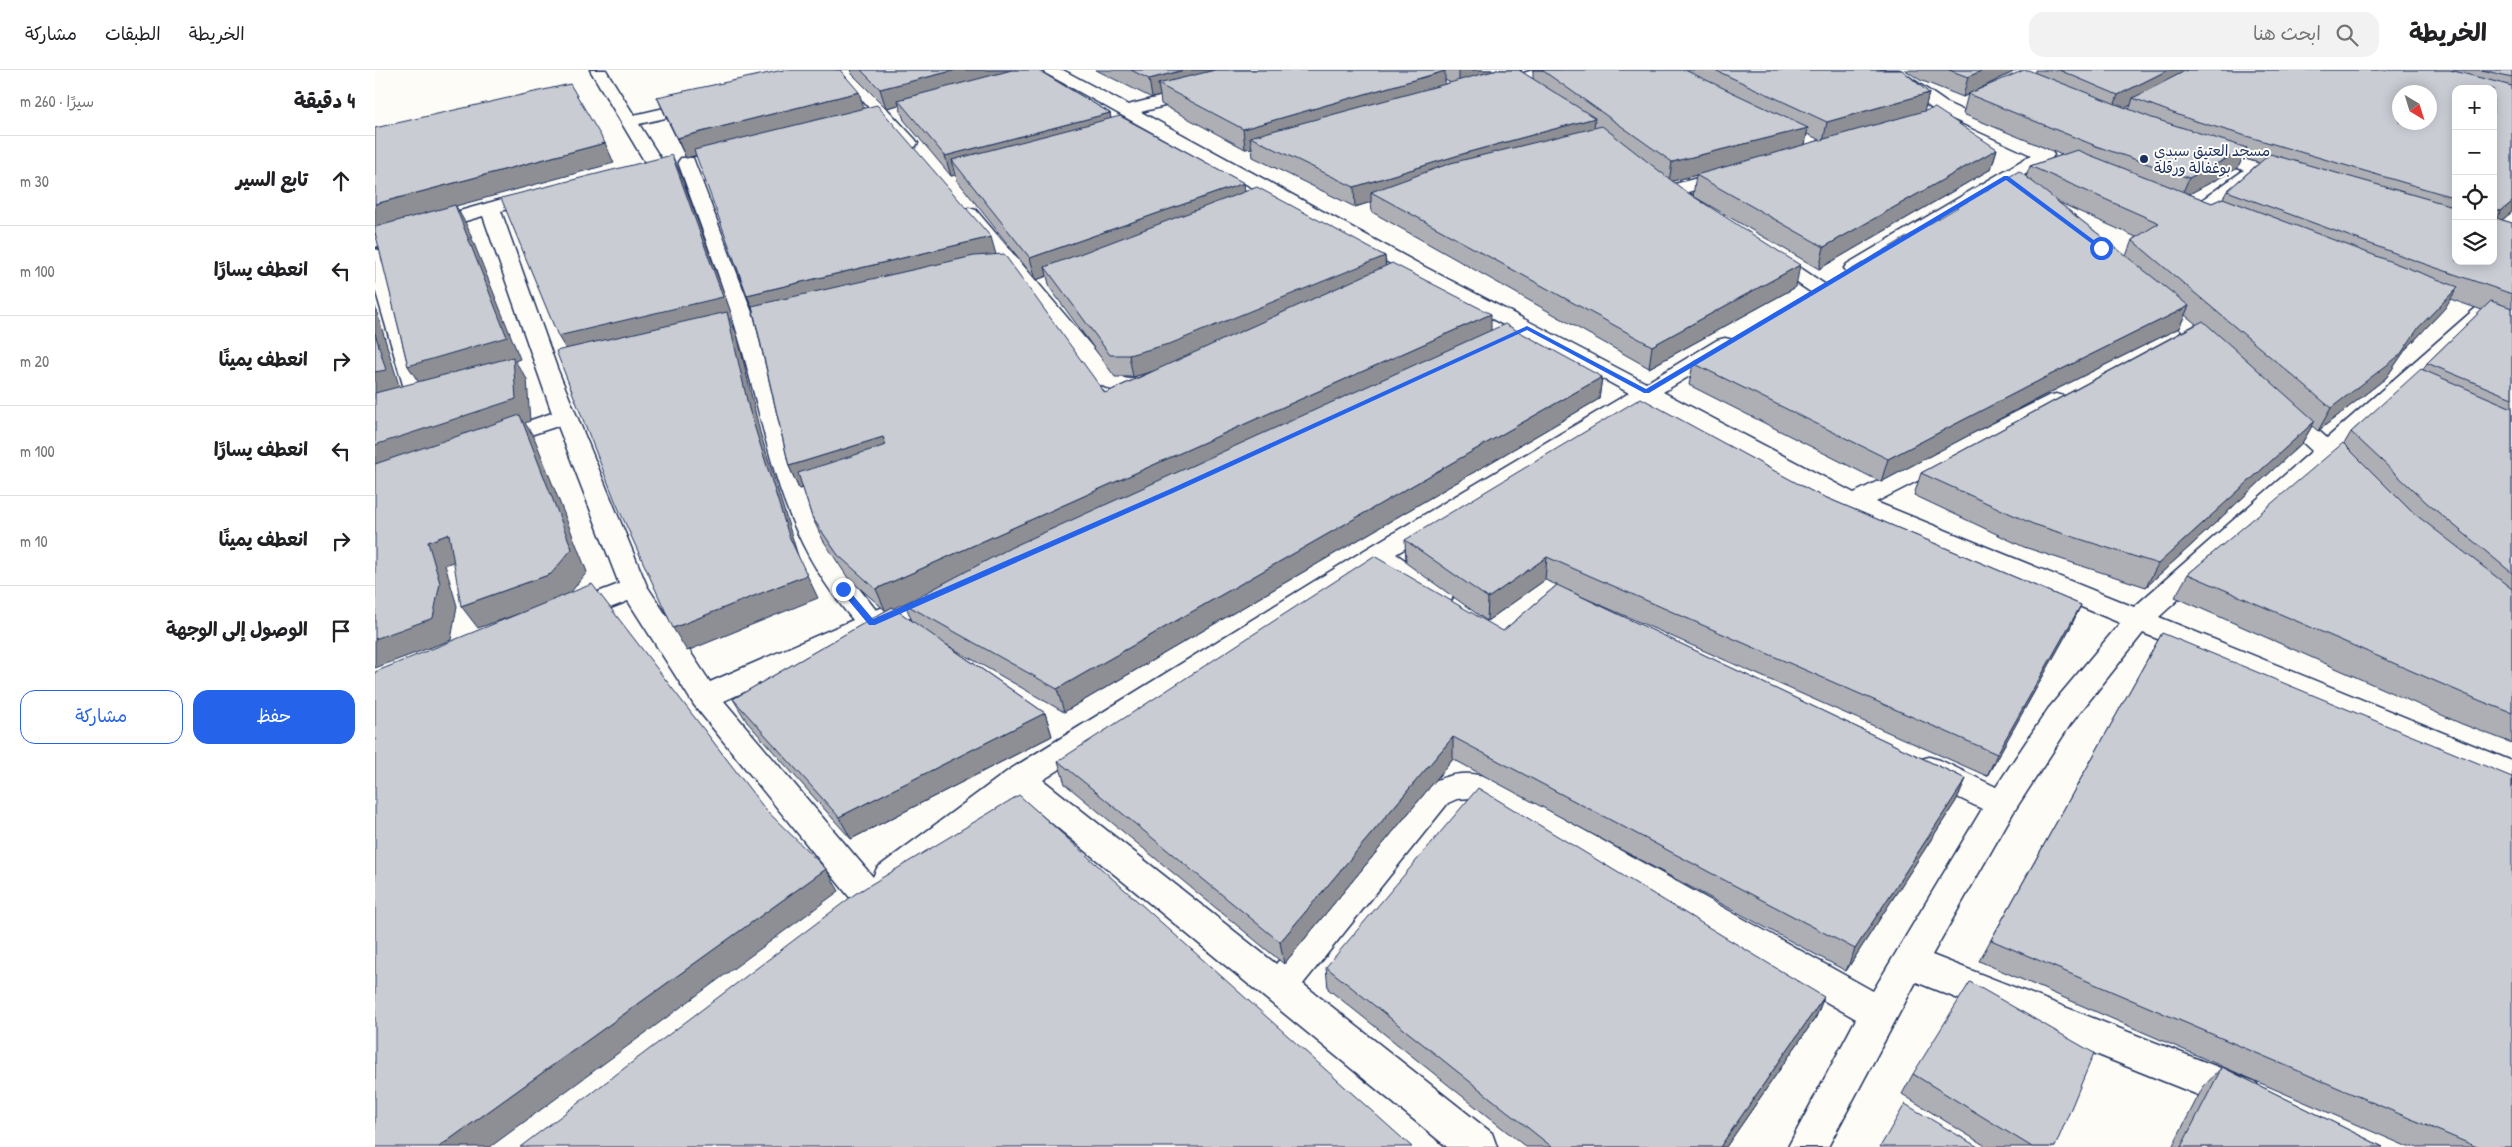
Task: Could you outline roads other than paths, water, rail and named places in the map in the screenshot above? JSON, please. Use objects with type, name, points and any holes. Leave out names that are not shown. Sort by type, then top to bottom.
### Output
[{"type":"street","points":[[598,70],[657,167]]},
{"type":"street","points":[[1474,92],[1552,70]]},
{"type":"street","points":[[1794,304],[2014,184],[2054,158],[1951,112],[1888,70]]},
{"type":"street","points":[[1045,71],[1233,161],[1417,270],[1854,503],[2512,774]]},
{"type":"street","points":[[838,72],[882,113],[921,158]]},
{"type":"street","points":[[1516,80],[1532,91]]},
{"type":"street","points":[[1127,111],[1210,89]]},
{"type":"street","points":[[630,121],[717,100]]},
{"type":"street","points":[[1924,120],[1951,112],[1977,100]]},
{"type":"street","points":[[2191,147],[2277,174]]},
{"type":"street","points":[[611,178],[696,160],[745,323],[782,460],[797,502],[819,553],[843,589],[872,623]]},
{"type":"street","points":[[2224,219],[2191,207],[2258,169]]},
{"type":"street","points":[[1674,190],[1748,170]]},
{"type":"street","points":[[1659,179],[1714,219]]},
{"type":"street","points":[[953,196],[1001,266],[1112,383],[1117,386],[1131,388],[1149,385],[1175,376]]},
{"type":"street","points":[[375,241],[527,199]]},
{"type":"street","points":[[490,208],[546,368],[634,588],[705,697],[867,894]]},
{"type":"street","points":[[1754,246],[1819,289]]},
{"type":"street","points":[[375,255],[420,402]]},
{"type":"street","points":[[1391,281],[1417,270]]},
{"type":"street","points":[[2137,280],[2187,335],[2232,364]]},
{"type":"street","points":[[1807,1147],[1879,1013],[2002,804],[2059,716],[2138,620],[2327,452],[2406,378],[2485,310]]},
{"type":"street","points":[[1500,340],[1527,328]]},
{"type":"street","points":[[843,912],[1021,779],[1377,554],[1745,333]]},
{"type":"street","points":[[2261,391],[2355,478]]},
{"type":"street","points":[[1854,503],[2073,393]]},
{"type":"street","points":[[475,447],[565,416]]},
{"type":"street","points":[[1377,554],[1458,611]]},
{"type":"street","points":[[705,697],[962,583]]},
{"type":"street","points":[[541,625],[634,588]]},
{"type":"street","points":[[1905,758],[2002,804]]},
{"type":"street","points":[[1021,779],[1478,1147]]},
{"type":"street","points":[[1279,987],[1437,794],[1452,786],[1465,783],[1479,787],[1879,1013]]},
{"type":"street","points":[[1910,962],[2216,1082],[2269,1107]]},
{"type":"place","name":"مسجد العتيق سبدي بوغفالة ورقلة","points":[[2144,159]]}]
